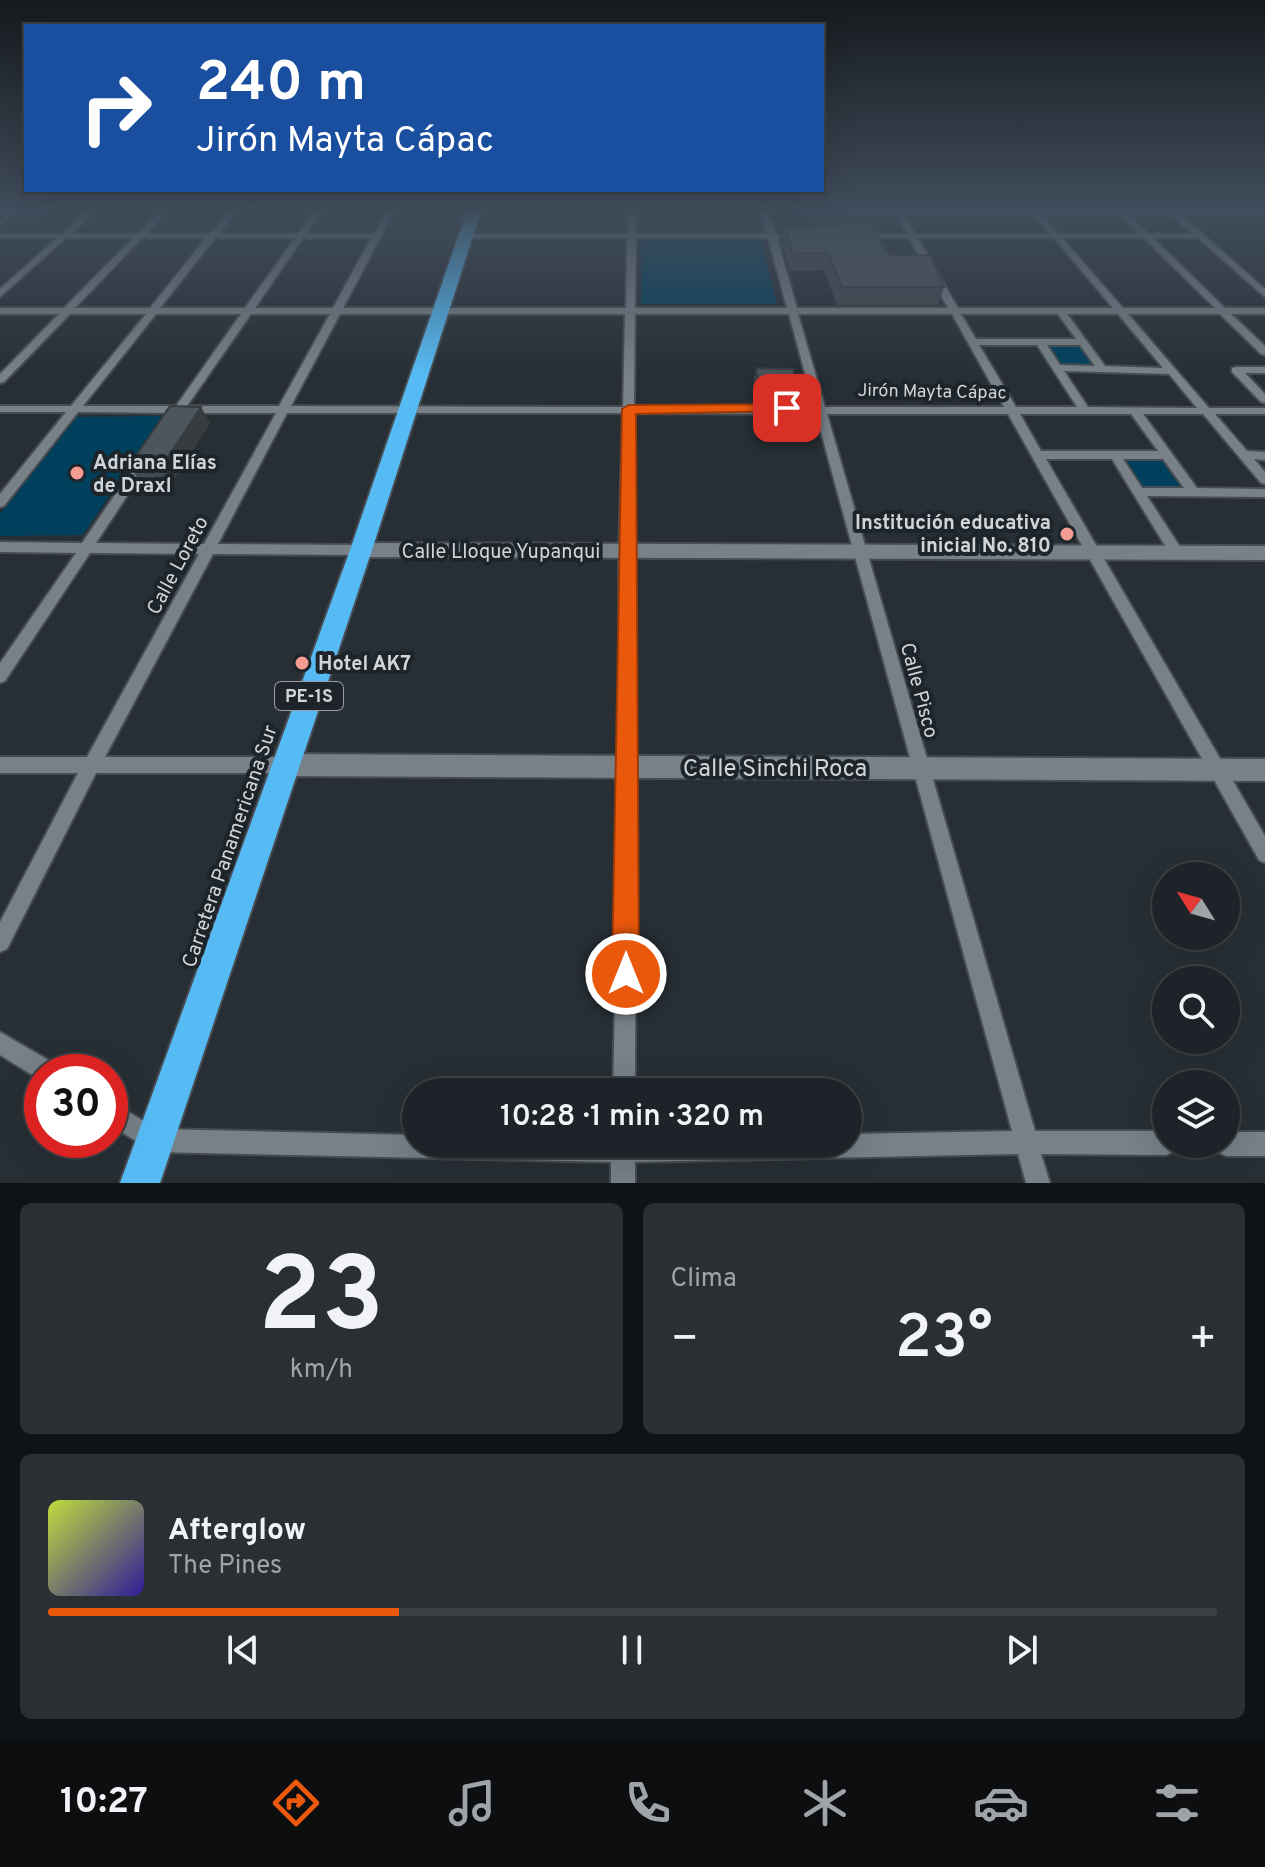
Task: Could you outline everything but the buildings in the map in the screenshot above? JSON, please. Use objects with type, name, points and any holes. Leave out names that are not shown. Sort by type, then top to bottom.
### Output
[{"type":"highway","name":"Carretera Panamericana Sur","points":[[140,1183],[361,550],[457,263]]},
{"type":"street","points":[[0,294],[34,263]]},
{"type":"street","points":[[0,380],[113,263]]},
{"type":"street","points":[[0,503],[191,263]]},
{"type":"street","points":[[170,423],[283,263]]},
{"type":"street","name":"Calle Loreto","points":[[0,942],[91,766],[363,263]]},
{"type":"street","points":[[624,1078],[628,767],[626,552],[632,263]]},
{"type":"street","name":"Calle Pisco","points":[[783,263],[791,311],[1038,1183]]},
{"type":"street","points":[[928,263],[1265,854]]},
{"type":"street","points":[[1078,263],[1265,480]]},
{"type":"street","points":[[1172,263],[1265,352]]},
{"type":"street","points":[[1231,263],[1265,294]]},
{"type":"street","points":[[1060,310],[1102,369]]},
{"type":"street","points":[[0,311],[1265,311]]},
{"type":"street","points":[[974,342],[1082,342]]},
{"type":"street","points":[[1041,343],[1084,410]]},
{"type":"street","points":[[1057,368],[1170,371]]},
{"type":"street","points":[[1265,370],[1236,370],[1265,400]]},
{"type":"street","name":"Jirón Mayta Cápac","points":[[0,409],[1265,411]]},
{"type":"street","points":[[1134,410],[1193,492]]},
{"type":"street","points":[[0,676],[153,448]]},
{"type":"street","points":[[1039,455],[1166,455]]},
{"type":"street","points":[[1115,455],[1177,553]]},
{"type":"street","points":[[1244,455],[1265,456]]},
{"type":"street","points":[[1138,492],[1265,493]]},
{"type":"street","points":[[0,547],[361,550]]},
{"type":"street","name":"Calle Lloque Yupanqui","points":[[361,550],[1265,553]]},
{"type":"street","points":[[0,765],[284,765]]},
{"type":"street","name":"Calle Sinchi Roca","points":[[284,765],[1265,770]]},
{"type":"street","points":[[0,1043],[24,1058]]},
{"type":"street","points":[[128,1123],[154,1140],[402,1144]]},
{"type":"street","points":[[862,1144],[1152,1143]]},
{"type":"street","points":[[1240,1144],[1265,1144]]},
{"type":"street","points":[[623,1158],[623,1183]]},
{"type":"shaded area","points":[[641,263],[767,263],[777,304],[641,304]]},
{"type":"shaded area","points":[[1046,345],[1079,346],[1094,365],[1060,365]]},
{"type":"shaded area","points":[[163,416],[83,535],[0,536],[0,514],[77,417]]},
{"type":"shaded area","points":[[1124,459],[1163,460],[1185,488],[1143,488]]},
{"type":"place","name":"Adriana Elías de Draxl","points":[[77,473]]},
{"type":"place","name":"Institución educativa inicial No. 810","points":[[1067,534]]},
{"type":"place","name":"Hotel AK7","points":[[302,663]]},
{"type":"route","points":[[626,974],[629,409],[787,408]]}]
